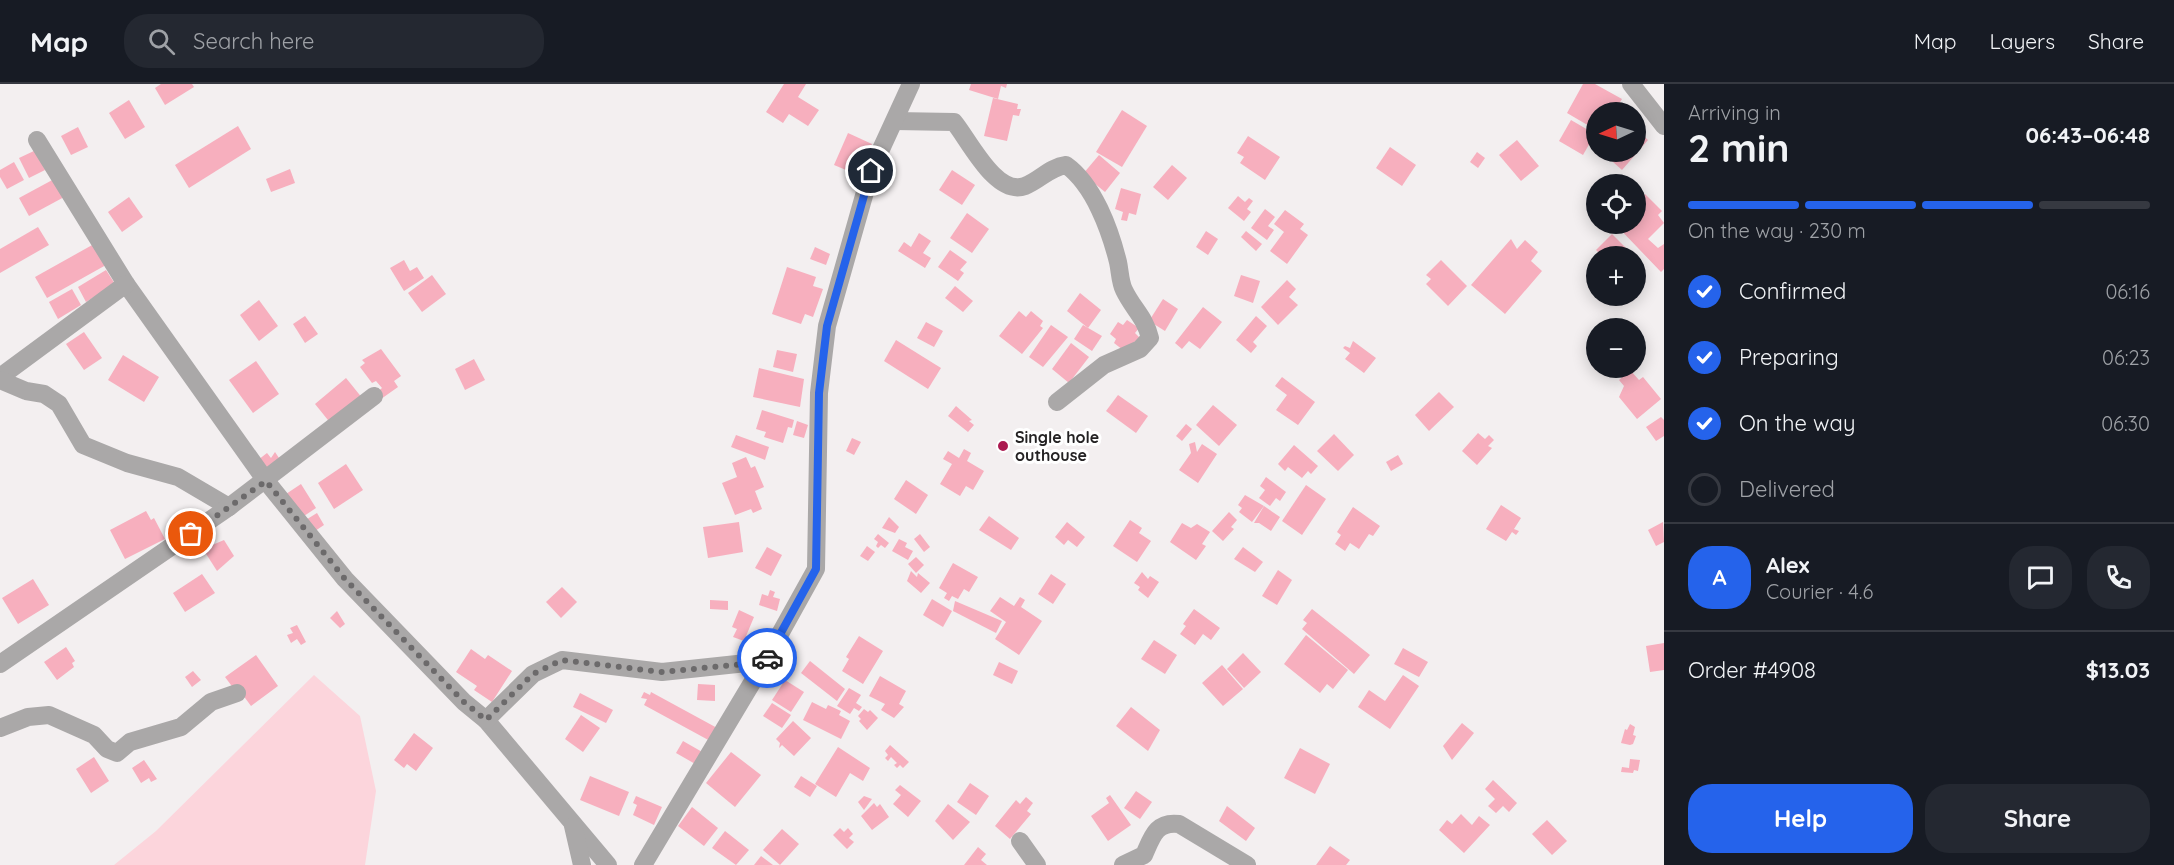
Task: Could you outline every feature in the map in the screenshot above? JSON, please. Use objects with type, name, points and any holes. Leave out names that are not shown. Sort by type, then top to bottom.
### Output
[{"type":"street","points":[[643,865],[765,662],[816,569],[819,393],[827,326],[871,171],[911,84]]},
{"type":"street","points":[[1631,84],[1664,126]]},
{"type":"street","points":[[895,121],[954,122],[967,143],[1000,182],[1017,188],[1028,185],[1057,166],[1066,165],[1075,171],[1090,193],[1102,217],[1118,261],[1123,289],[1146,322],[1150,338],[1140,350],[1104,365],[1057,402]]},
{"type":"street","points":[[37,140],[126,284],[266,481],[345,579],[456,694],[486,720],[608,865]]},
{"type":"street","points":[[126,284],[0,379],[26,391],[44,394],[60,404],[83,445],[128,463],[178,477],[230,507]]},
{"type":"street","points":[[0,664],[230,507],[374,396]]},
{"type":"street","points":[[486,720],[533,674],[562,660],[662,672],[765,662]]},
{"type":"street","points":[[0,728],[28,717],[49,715],[94,735],[107,749],[117,753],[130,742],[181,727],[211,702],[237,693]]},
{"type":"street","points":[[1123,865],[1144,855],[1155,829],[1167,822],[1179,824],[1247,865]]},
{"type":"street","points":[[572,823],[582,865]]},
{"type":"street","points":[[1020,841],[1037,865]]},
{"type":"shaded area","points":[[314,675],[360,716],[376,791],[365,865],[114,865],[156,831]]},
{"type":"building","points":[[161,84],[192,84],[194,87],[165,105],[155,88]]},
{"type":"building","points":[[784,84],[806,84],[798,97],[819,110],[808,126],[789,114],[783,123],[766,112]]},
{"type":"building","points":[[971,84],[1007,84],[1006,88],[1001,86],[998,99],[969,90]]},
{"type":"building","points":[[1583,84],[1595,84],[1622,99],[1620,102],[1586,102],[1586,124],[1567,113]]},
{"type":"building","points":[[993,98],[1018,104],[1017,109],[1021,109],[1019,116],[1013,115],[1007,141],[984,136]]},
{"type":"building","points":[[129,100],[145,127],[125,139],[109,113]]},
{"type":"building","points":[[1122,110],[1147,126],[1122,167],[1096,152]]},
{"type":"building","points":[[1571,120],[1586,129],[1586,150],[1583,155],[1559,141]]},
{"type":"building","points":[[238,126],[251,149],[189,188],[175,165]]},
{"type":"building","points":[[78,127],[88,147],[71,155],[61,136]]},
{"type":"building","points":[[848,133],[872,144],[858,175],[834,165]]},
{"type":"building","points":[[1248,136],[1280,157],[1265,180],[1240,163],[1244,157],[1237,153]]},
{"type":"building","points":[[1517,140],[1539,166],[1521,181],[1499,155]]},
{"type":"building","points":[[1390,147],[1416,165],[1402,186],[1376,168]]},
{"type":"building","points":[[36,150],[45,170],[29,178],[19,158]]},
{"type":"building","points":[[1477,152],[1485,158],[1478,168],[1470,162]]},
{"type":"building","points":[[1099,155],[1120,173],[1105,192],[1083,174]]},
{"type":"building","points":[[14,162],[24,180],[7,189],[0,177],[0,170]]},
{"type":"building","points":[[1613,162],[1629,162],[1622,170]]},
{"type":"building","points":[[1172,165],[1187,178],[1168,200],[1153,187]]},
{"type":"building","points":[[290,169],[295,183],[271,192],[266,179]]},
{"type":"building","points":[[952,170],[975,185],[962,205],[939,190]]},
{"type":"building","points":[[56,178],[66,196],[29,216],[19,198]]},
{"type":"building","points":[[1121,188],[1141,194],[1136,215],[1129,213],[1127,221],[1121,220],[1123,212],[1115,209]]},
{"type":"building","points":[[1646,195],[1662,211],[1658,215],[1664,223],[1648,239],[1658,248],[1664,244],[1664,269],[1661,272],[1646,256],[1646,246],[1636,246],[1625,234],[1646,234]]},
{"type":"building","points":[[1238,196],[1245,202],[1249,198],[1253,201],[1247,209],[1251,212],[1244,221],[1228,208]]},
{"type":"building","points":[[129,197],[143,217],[122,232],[108,212]]},
{"type":"building","points":[[1265,209],[1275,217],[1268,226],[1274,230],[1267,240],[1251,228]]},
{"type":"building","points":[[1285,210],[1304,224],[1300,229],[1308,235],[1287,264],[1270,251],[1284,232],[1274,224]]},
{"type":"building","points":[[967,213],[989,229],[972,253],[950,238]]},
{"type":"building","points":[[38,227],[49,245],[0,273],[0,249]]},
{"type":"building","points":[[1206,231],[1218,239],[1208,255],[1196,247]]},
{"type":"building","points":[[1246,231],[1262,244],[1256,251],[1241,237]]},
{"type":"building","points":[[919,233],[931,241],[923,253],[931,258],[925,268],[898,251],[904,242],[911,247]]},
{"type":"building","points":[[1612,234],[1624,246],[1600,246]]},
{"type":"building","points":[[1511,239],[1517,249],[1525,240],[1538,252],[1531,261],[1542,271],[1505,314],[1471,285]]},
{"type":"building","points":[[94,244],[106,265],[47,298],[35,277]]},
{"type":"building","points":[[815,247],[830,254],[826,265],[810,259]]},
{"type":"building","points":[[950,250],[967,262],[960,270],[964,273],[958,281],[938,267]]},
{"type":"building","points":[[404,260],[410,271],[417,267],[424,278],[404,291],[390,268]]},
{"type":"building","points":[[1441,260],[1467,286],[1448,306],[1426,284],[1431,279],[1426,275]]},
{"type":"building","points":[[787,267],[816,277],[813,286],[823,289],[813,317],[805,314],[801,324],[772,314]]},
{"type":"building","points":[[106,270],[115,284],[86,302],[78,287]]},
{"type":"building","points":[[432,275],[446,294],[422,312],[408,293]]},
{"type":"building","points":[[1241,275],[1260,281],[1253,303],[1234,296]]},
{"type":"building","points":[[1287,280],[1296,289],[1289,297],[1298,305],[1278,325],[1261,307]]},
{"type":"building","points":[[955,286],[973,301],[963,312],[945,298]]},
{"type":"building","points":[[72,289],[81,305],[58,319],[49,302]]},
{"type":"building","points":[[1080,293],[1101,310],[1088,328],[1067,311]]},
{"type":"building","points":[[1163,299],[1178,309],[1165,331],[1149,321]]},
{"type":"building","points":[[259,300],[278,326],[259,341],[240,315]]},
{"type":"building","points":[[1203,307],[1222,322],[1200,349],[1189,341],[1182,349],[1175,343]]},
{"type":"building","points":[[1019,311],[1026,317],[1031,311],[1043,321],[1040,326],[1043,328],[1022,354],[999,336]]},
{"type":"building","points":[[305,316],[318,334],[305,343],[293,324]]},
{"type":"building","points":[[1256,316],[1267,326],[1253,342],[1257,346],[1251,353],[1236,340]]},
{"type":"building","points":[[1127,320],[1139,328],[1135,333],[1140,338],[1123,350],[1114,343],[1116,339],[1110,334],[1118,322],[1123,325]]},
{"type":"building","points":[[926,322],[943,331],[934,347],[917,338]]},
{"type":"building","points":[[1051,325],[1068,337],[1043,367],[1029,357]]},
{"type":"building","points":[[1083,325],[1102,336],[1092,351],[1074,339]]},
{"type":"building","points":[[84,332],[102,358],[84,370],[66,344]]},
{"type":"building","points":[[896,340],[941,368],[928,389],[884,361]]},
{"type":"building","points":[[1353,341],[1376,358],[1364,373],[1345,359],[1350,353],[1343,348],[1345,346],[1350,348]]},
{"type":"building","points":[[1071,343],[1089,357],[1069,383],[1052,369]]},
{"type":"building","points":[[381,349],[401,376],[394,381],[398,387],[381,399],[376,393],[382,388],[376,381],[372,383],[360,367],[365,363],[362,360]]},
{"type":"building","points":[[777,350],[797,354],[793,372],[773,367]]},
{"type":"building","points":[[123,355],[159,377],[144,402],[108,380]]},
{"type":"building","points":[[474,359],[485,380],[465,390],[455,369]]},
{"type":"building","points":[[256,361],[279,394],[253,413],[229,380]]},
{"type":"building","points":[[759,368],[804,379],[800,407],[753,397]]},
{"type":"building","points":[[1282,377],[1315,402],[1298,425],[1276,410],[1287,395],[1275,386]]},
{"type":"building","points":[[346,378],[363,399],[332,425],[315,404]]},
{"type":"building","points":[[1621,378],[1639,380],[1644,378],[1661,399],[1637,419],[1619,397],[1624,386],[1619,380]]},
{"type":"building","points":[[1439,392],[1454,407],[1429,431],[1415,415]]},
{"type":"building","points":[[1118,395],[1148,416],[1136,433],[1106,411]]},
{"type":"building","points":[[1213,405],[1237,425],[1219,446],[1196,425]]},
{"type":"building","points":[[956,406],[972,420],[969,421],[974,425],[968,432],[948,416]]},
{"type":"building","points":[[762,410],[794,420],[792,428],[788,427],[783,443],[764,437],[766,432],[756,429]]},
{"type":"building","points":[[1661,417],[1664,420],[1664,436],[1656,441],[1646,427]]},
{"type":"building","points":[[797,421],[808,425],[804,438],[793,435]]},
{"type":"building","points":[[1186,424],[1192,429],[1182,441],[1176,436]]},
{"type":"building","points":[[1478,433],[1485,439],[1489,435],[1494,440],[1488,446],[1492,448],[1477,465],[1462,451]]},
{"type":"building","points":[[1334,434],[1354,455],[1338,471],[1317,451]]},
{"type":"building","points":[[736,435],[769,447],[765,460],[731,447]]},
{"type":"building","points":[[852,438],[861,442],[854,455],[846,451]]},
{"type":"building","points":[[1195,442],[1197,452],[1202,444],[1217,454],[1198,483],[1179,470],[1191,453],[1189,444]]},
{"type":"building","points":[[1294,445],[1318,466],[1311,474],[1308,471],[1302,478],[1288,467],[1285,471],[1278,464]]},
{"type":"building","points":[[964,449],[971,453],[967,461],[984,471],[973,490],[966,486],[960,496],[940,484],[952,464],[943,459],[948,451],[959,458]]},
{"type":"building","points":[[275,452],[283,464],[268,475],[258,460],[267,453],[271,458]]},
{"type":"building","points":[[1398,455],[1403,464],[1391,471],[1386,462]]},
{"type":"building","points":[[746,457],[751,468],[755,466],[764,487],[755,491],[762,509],[753,513],[751,509],[735,515],[722,483],[737,477],[732,463]]},
{"type":"building","points":[[346,464],[363,490],[334,509],[318,483]]},
{"type":"building","points":[[1266,477],[1286,492],[1280,501],[1276,498],[1270,506],[1259,498],[1265,490],[1260,486]]},
{"type":"building","points":[[906,480],[928,495],[916,514],[894,499]]},
{"type":"building","points":[[301,484],[316,508],[298,520],[283,496]]},
{"type":"building","points":[[1306,485],[1326,499],[1302,535],[1282,521]]},
{"type":"building","points":[[1245,495],[1264,506],[1252,522],[1239,512],[1242,508],[1238,505]]},
{"type":"building","points":[[1501,505],[1521,518],[1514,529],[1519,531],[1516,535],[1512,532],[1506,541],[1486,529]]},
{"type":"building","points":[[1264,506],[1280,517],[1271,531],[1259,523],[1254,523]]},
{"type":"building","points":[[1353,507],[1380,526],[1373,536],[1369,534],[1359,549],[1350,543],[1345,551],[1335,544],[1341,535],[1337,532]]},
{"type":"building","points":[[146,511],[151,520],[154,518],[165,539],[125,559],[110,530]]},
{"type":"building","points":[[1229,512],[1237,520],[1231,527],[1234,529],[1223,541],[1212,531]]},
{"type":"building","points":[[317,513],[324,525],[312,533],[304,521]]},
{"type":"building","points":[[989,516],[1019,538],[1011,550],[979,530]]},
{"type":"building","points":[[889,517],[899,527],[895,533],[882,528]]},
{"type":"building","points":[[1130,520],[1142,528],[1139,533],[1151,541],[1137,562],[1113,546]]},
{"type":"building","points":[[739,522],[743,552],[708,558],[703,527]]},
{"type":"building","points":[[1067,522],[1085,537],[1077,547],[1068,540],[1064,545],[1055,537]]},
{"type":"building","points":[[1663,522],[1664,542],[1656,546],[1648,530]]},
{"type":"building","points":[[1182,523],[1191,528],[1197,524],[1210,532],[1202,544],[1206,546],[1196,560],[1170,542]]},
{"type":"building","points":[[878,534],[889,543],[885,548],[881,545],[878,548],[876,546],[878,542],[874,539]]},
{"type":"building","points":[[920,534],[930,547],[924,552],[914,539]]},
{"type":"building","points":[[899,539],[907,543],[905,547],[913,551],[908,560],[892,551]]},
{"type":"building","points":[[224,540],[234,556],[217,571],[203,549]]},
{"type":"building","points":[[867,546],[875,552],[868,561],[860,556]]},
{"type":"building","points":[[767,547],[782,555],[771,576],[755,568]]},
{"type":"building","points":[[1243,547],[1263,562],[1255,572],[1234,559]]},
{"type":"building","points":[[916,557],[924,565],[916,573],[908,564]]},
{"type":"building","points":[[953,563],[978,577],[969,592],[964,589],[958,599],[952,596],[949,601],[944,598],[947,593],[939,588]]},
{"type":"building","points":[[1278,570],[1292,580],[1277,605],[1262,596]]},
{"type":"building","points":[[911,571],[917,577],[918,573],[930,583],[921,593],[907,581]]},
{"type":"building","points":[[1142,572],[1148,579],[1150,576],[1159,582],[1148,598],[1138,590],[1140,587],[1134,583]]},
{"type":"building","points":[[202,574],[215,593],[185,612],[173,593]]},
{"type":"building","points":[[1051,574],[1066,584],[1053,604],[1038,594]]},
{"type":"building","points":[[33,579],[49,605],[18,624],[2,598]]},
{"type":"building","points":[[562,587],[577,602],[561,618],[546,602]]},
{"type":"building","points":[[770,590],[775,592],[773,597],[780,599],[777,611],[759,605],[762,594],[768,596]]},
{"type":"building","points":[[1000,597],[1014,606],[1020,597],[1025,600],[1021,607],[1042,621],[1019,655],[995,639],[1006,622],[990,611]]},
{"type":"building","points":[[932,599],[952,611],[943,627],[923,615]]},
{"type":"building","points":[[710,600],[728,601],[728,610],[710,609]]},
{"type":"building","points":[[955,601],[1002,621],[996,633],[953,611]]},
{"type":"building","points":[[1194,609],[1220,628],[1211,640],[1203,634],[1195,645],[1180,634],[1186,626],[1183,624]]},
{"type":"building","points":[[1312,609],[1370,655],[1354,674],[1302,629],[1307,623],[1303,620]]},
{"type":"building","points":[[739,610],[754,617],[744,641],[733,637],[737,629],[732,627]]},
{"type":"building","points":[[337,611],[345,624],[340,628],[330,618]]},
{"type":"building","points":[[297,625],[306,642],[301,645],[297,639],[291,643],[287,635],[293,633],[290,628]]},
{"type":"building","points":[[1306,635],[1348,670],[1333,689],[1327,684],[1320,693],[1284,664]]},
{"type":"building","points":[[859,636],[883,651],[863,684],[842,671],[849,659],[846,657]]},
{"type":"building","points":[[1154,640],[1177,655],[1165,674],[1141,659]]},
{"type":"building","points":[[1664,643],[1664,670],[1650,672],[1646,646]]},
{"type":"building","points":[[66,647],[75,661],[72,663],[74,667],[57,680],[44,662]]},
{"type":"building","points":[[1403,648],[1428,662],[1419,677],[1394,664]]},
{"type":"building","points":[[471,649],[485,659],[488,655],[512,671],[492,702],[474,690],[477,686],[456,672]]},
{"type":"building","points":[[1243,653],[1261,672],[1244,688],[1227,669]]},
{"type":"building","points":[[256,655],[278,686],[251,706],[237,687],[234,689],[225,677]]},
{"type":"building","points":[[810,661],[845,689],[837,701],[801,673]]},
{"type":"building","points":[[999,662],[1018,671],[1012,684],[993,675]]},
{"type":"building","points":[[1222,665],[1243,689],[1223,706],[1202,683]]},
{"type":"building","points":[[193,671],[201,680],[192,687],[185,677]]},
{"type":"building","points":[[1403,675],[1419,686],[1390,729],[1358,707],[1369,690],[1385,701]]},
{"type":"building","points":[[880,676],[906,691],[899,704],[904,707],[894,718],[881,710],[885,704],[869,696]]},
{"type":"building","points":[[785,680],[804,692],[791,712],[772,700]]},
{"type":"building","points":[[698,684],[715,685],[715,701],[697,700]]},
{"type":"building","points":[[849,688],[861,695],[856,703],[862,707],[859,711],[854,708],[850,714],[837,706]]},
{"type":"building","points":[[644,692],[650,695],[651,692],[719,729],[712,742],[644,705],[647,699],[641,698]]},
{"type":"building","points":[[580,693],[613,710],[606,723],[573,707]]},
{"type":"building","points":[[812,702],[826,709],[828,705],[841,711],[839,715],[850,721],[841,739],[803,720]]},
{"type":"building","points":[[772,703],[791,715],[782,728],[763,716]]},
{"type":"building","points":[[1131,707],[1160,730],[1148,751],[1116,726]]},
{"type":"building","points":[[864,709],[868,712],[870,710],[878,718],[867,730],[859,721],[861,719],[858,716]]},
{"type":"building","points":[[581,715],[600,728],[583,752],[565,739]]},
{"type":"building","points":[[793,721],[811,738],[794,756],[782,745],[779,748],[780,743],[776,739]]},
{"type":"building","points":[[1462,723],[1474,733],[1452,760],[1443,746]]},
{"type":"building","points":[[1630,724],[1635,727],[1633,735],[1636,736],[1633,744],[1621,743],[1625,729],[1627,730]]},
{"type":"building","points":[[414,733],[433,748],[416,771],[407,764],[404,768],[394,760]]},
{"type":"building","points":[[683,741],[704,753],[697,765],[676,753]]},
{"type":"building","points":[[890,745],[909,762],[903,768],[900,765],[897,768],[894,765],[897,763],[891,757],[888,761],[885,758],[888,755],[885,751]]},
{"type":"building","points":[[838,747],[870,768],[863,781],[850,773],[836,797],[815,784]]},
{"type":"building","points":[[1300,748],[1330,764],[1315,794],[1284,778]]},
{"type":"building","points":[[731,752],[761,775],[735,807],[706,783]]},
{"type":"building","points":[[94,757],[109,781],[91,793],[76,769]]},
{"type":"building","points":[[1630,759],[1640,760],[1638,771],[1621,772],[1622,767],[1629,768]]},
{"type":"building","points":[[144,760],[157,779],[151,782],[149,778],[141,783],[132,768]]},
{"type":"building","points":[[590,776],[629,792],[619,816],[580,800]]},
{"type":"building","points":[[801,776],[817,786],[810,797],[794,787]]},
{"type":"building","points":[[1493,780],[1517,803],[1509,812],[1503,806],[1496,813],[1488,806],[1495,799],[1485,789]]},
{"type":"building","points":[[970,783],[989,796],[976,815],[957,802]]},
{"type":"building","points":[[900,785],[921,801],[908,817],[893,804],[901,795],[895,790]]},
{"type":"building","points":[[1136,791],[1152,802],[1140,819],[1124,808]]},
{"type":"building","points":[[1110,795],[1131,825],[1108,841],[1091,816],[1109,803],[1106,798]]},
{"type":"building","points":[[636,796],[662,807],[654,825],[633,815],[637,805],[633,803]]},
{"type":"building","points":[[864,796],[872,799],[864,810],[858,802]]},
{"type":"building","points":[[1026,797],[1033,803],[1027,811],[1031,814],[1010,839],[995,826],[1016,800],[1020,804]]},
{"type":"building","points":[[874,803],[877,807],[880,804],[889,817],[872,830],[861,816]]},
{"type":"building","points":[[948,804],[970,822],[953,840],[935,821]]},
{"type":"building","points":[[1227,806],[1255,828],[1246,841],[1219,821]]},
{"type":"building","points":[[692,807],[718,828],[704,846],[678,826]]},
{"type":"building","points":[[1461,814],[1472,825],[1479,816],[1490,825],[1464,853],[1439,830],[1447,820],[1452,824]]},
{"type":"building","points":[[1547,820],[1567,841],[1552,855],[1532,834]]},
{"type":"building","points":[[840,828],[844,832],[848,828],[853,834],[849,838],[854,842],[847,849],[833,835]]},
{"type":"building","points":[[782,829],[799,844],[780,865],[763,850]]},
{"type":"building","points":[[725,831],[749,850],[736,865],[712,848]]},
{"type":"building","points":[[1330,846],[1350,860],[1346,865],[1316,865]]},
{"type":"building","points":[[978,847],[986,854],[981,860],[987,865],[964,865]]},
{"type":"building","points":[[761,856],[773,865],[754,865]]},
{"type":"way so far","points":[[191,534],[266,481],[345,579],[433,671],[486,720],[533,674],[562,660],[662,672],[765,662],[767,658]]},
{"type":"place","name":"Single hole outhouse","points":[[1003,446]]},
{"type":"route","points":[[767,658],[816,569],[819,393],[827,326],[848,245],[871,171]]}]
